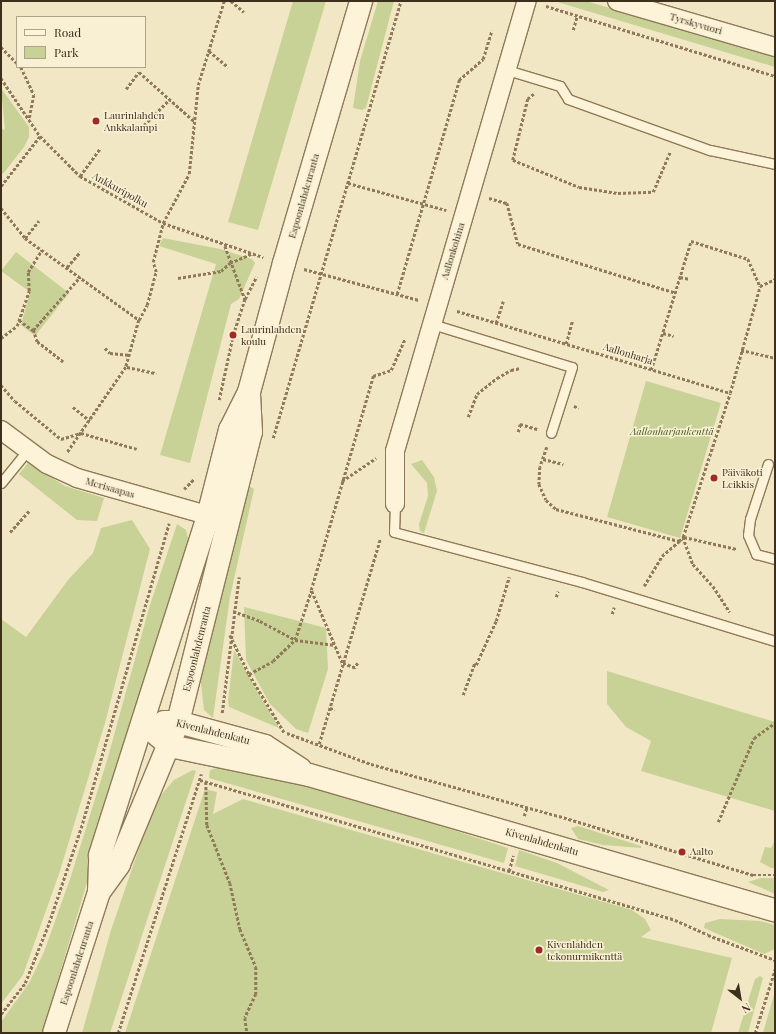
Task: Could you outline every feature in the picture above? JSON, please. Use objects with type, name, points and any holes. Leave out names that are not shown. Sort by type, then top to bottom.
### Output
[{"type":"street","name":"Espoonlahdenranta","points":[[54,1033],[99,892],[100,855],[208,516],[230,430],[249,392],[284,263],[361,1]]},
{"type":"street","name":"Aallonkohina","points":[[394,510],[395,451],[527,1]]},
{"type":"street","name":"Tyrskyvuori","points":[[617,1],[775,47]]},
{"type":"street","name":"Espoonlahdenranta","points":[[99,892],[119,864],[170,746],[178,722],[230,522],[251,432],[249,392]]},
{"type":"street","name":"Merisaapas","points":[[1,430],[27,451],[47,464],[77,478],[230,522]]},
{"type":"street","name":"Kivenlahdenkatu","points":[[142,722],[178,722],[265,746],[309,775]]},
{"type":"street","name":"Kivenlahdenkatu","points":[[142,722],[170,746],[309,775],[775,910]]},
{"type":"lane","points":[[506,70],[560,86],[568,99],[710,150],[775,164]]},
{"type":"lane","points":[[432,324],[572,367],[551,433]]},
{"type":"lane","points":[[1,482],[27,451]]},
{"type":"lane","points":[[768,464],[750,519],[748,536],[756,554],[775,559]]},
{"type":"lane","points":[[394,510],[394,532],[513,565],[582,582],[775,641]]},
{"type":"path","points":[[65,457],[126,367],[139,320],[146,305],[156,272],[153,262],[163,223],[189,174],[198,85],[224,1]]},
{"type":"path","points":[[231,1],[244,12]]},
{"type":"path","points":[[272,442],[402,1]]},
{"type":"path","points":[[550,7],[775,76]]},
{"type":"path","points":[[573,30],[577,16]]},
{"type":"path","points":[[397,294],[459,80],[483,59],[492,30]]},
{"type":"path","points":[[1,47],[16,62]]},
{"type":"path","points":[[209,50],[228,67]]},
{"type":"path","points":[[24,68],[34,95],[29,120]]},
{"type":"path","points":[[126,89],[139,72],[194,121]]},
{"type":"path","name":"Ankkuripolku","points":[[1,78],[40,136],[80,176],[163,223],[224,245],[266,258]]},
{"type":"path","points":[[548,82],[528,99],[513,160],[579,187],[618,193],[653,192],[676,138]]},
{"type":"path","points":[[144,125],[169,100]]},
{"type":"path","points":[[1,186],[40,136]]},
{"type":"path","points":[[80,176],[100,148]]},
{"type":"path","points":[[348,183],[452,211]]},
{"type":"path","points":[[486,198],[507,203],[518,244],[676,292]]},
{"type":"path","points":[[1,208],[26,238],[139,320]]},
{"type":"path","points":[[26,238],[38,221]]},
{"type":"path","points":[[644,587],[651,571],[662,556],[683,537],[730,393],[760,286],[748,259],[691,241],[651,370]]},
{"type":"path","points":[[224,245],[245,299]]},
{"type":"path","points":[[1,338],[17,326],[29,291],[28,272],[42,250]]},
{"type":"path","points":[[67,268],[80,252]]},
{"type":"path","points":[[178,278],[221,271],[230,263],[252,254]]},
{"type":"path","points":[[300,268],[425,302]]},
{"type":"path","points":[[33,330],[80,277]]},
{"type":"path","points":[[680,277],[690,279]]},
{"type":"path","points":[[760,286],[775,279]]},
{"type":"path","points":[[496,323],[503,301]]},
{"type":"path","name":"Aallonharja","points":[[452,310],[730,393]]},
{"type":"path","points":[[19,320],[33,330],[37,342],[63,362]]},
{"type":"path","points":[[566,344],[572,321]]},
{"type":"path","points":[[663,333],[674,336]]},
{"type":"path","points":[[249,674],[273,661],[295,640],[373,376],[391,370],[405,339]]},
{"type":"path","points":[[105,348],[110,353],[130,355]]},
{"type":"path","points":[[741,350],[775,358]]},
{"type":"path","points":[[468,418],[477,394],[497,378],[511,370],[535,365],[545,359]]},
{"type":"path","points":[[126,367],[156,373]]},
{"type":"path","points":[[1,385],[15,401],[61,439],[81,433],[137,449]]},
{"type":"path","points":[[72,407],[90,421]]},
{"type":"path","points":[[518,432],[520,424],[551,433],[543,458],[539,484],[546,500],[556,510],[679,541]]},
{"type":"path","points":[[342,481],[381,454]]},
{"type":"path","points":[[543,458],[563,464]]},
{"type":"path","points":[[10,532],[30,510]]},
{"type":"path","points":[[319,744],[386,519],[394,510]]},
{"type":"path","points":[[1,1014],[25,983],[49,923],[81,828],[170,522]]},
{"type":"path","points":[[683,537],[756,554]]},
{"type":"path","points":[[683,537],[692,564],[728,606],[736,629]]},
{"type":"path","points":[[463,695],[474,664],[476,665],[496,621],[513,565]]},
{"type":"path","points":[[229,714],[222,711],[230,634],[239,576]]},
{"type":"path","points":[[311,590],[342,663],[355,668],[358,664]]},
{"type":"path","points":[[233,612],[295,640],[334,645]]},
{"type":"path","points":[[230,634],[249,674],[284,732]]},
{"type":"path","points":[[330,708],[335,710]]},
{"type":"path","points":[[718,822],[754,738],[775,724]]},
{"type":"path","points":[[278,730],[371,764],[574,820],[753,875],[775,875]]},
{"type":"path","points":[[118,1033],[200,780],[675,920],[708,935],[775,960]]},
{"type":"path","points":[[206,782],[207,825],[230,883],[240,929],[256,967],[256,994],[245,1018],[247,1033]]},
{"type":"path","points":[[755,1033],[775,969]]},
{"type":"green space","points":[[293,1],[326,1],[258,230],[228,222]]},
{"type":"green space","points":[[378,1],[394,1],[366,108],[362,110],[353,108],[360,61]]},
{"type":"green space","points":[[554,1],[586,1],[775,57],[775,67]]},
{"type":"green space","points":[[1,88],[29,127],[29,137],[24,147],[3,174],[1,172],[1,128],[5,130]]},
{"type":"green space","points":[[163,238],[220,249],[252,259],[255,263],[239,299],[231,304],[190,463],[160,455],[216,264],[159,246]]},
{"type":"green space","points":[[16,252],[69,293],[35,336],[21,325],[30,292],[1,271]]},
{"type":"green space","name":"Aallonharjankenttä","points":[[646,381],[721,403],[680,538],[607,517]]},
{"type":"green space","points":[[422,460],[434,477],[437,491],[424,533],[420,531],[419,524],[428,496],[427,483],[411,464]]},
{"type":"green space","points":[[28,463],[65,486],[104,498],[97,521],[77,520],[19,474]]},
{"type":"green space","points":[[249,486],[254,489],[230,597],[213,718],[204,710],[200,676]]},
{"type":"green space","points":[[132,520],[150,549],[105,723],[59,874],[23,975],[1,1004],[1,619],[26,637],[68,580],[93,553],[101,528]]},
{"type":"green space","points":[[177,524],[186,530],[189,542],[42,1033],[1,1033],[1,1022],[29,983],[44,952],[71,876],[108,757],[149,608]]},
{"type":"green space","points":[[244,607],[326,628],[328,669],[308,733],[296,729],[270,704],[246,660]]},
{"type":"green space","points":[[234,650],[279,728],[229,707],[228,701]]},
{"type":"green space","points":[[607,671],[775,722],[775,811],[641,771],[651,741],[626,727],[607,704]]},
{"type":"green space","points":[[220,767],[353,797],[508,848],[504,863],[209,778],[210,770]]},
{"type":"green space","points":[[193,770],[196,771],[110,1033],[82,1033],[111,930],[155,802],[174,780]]},
{"type":"green space","points":[[205,789],[217,792],[213,814],[243,799],[632,910],[645,919],[651,930],[641,937],[732,958],[711,1033],[125,1033]]},
{"type":"green space","points":[[578,826],[641,846],[641,848],[603,845],[578,839],[571,828]]},
{"type":"green space","points":[[775,840],[775,868],[771,868],[760,862],[765,847],[771,848]]},
{"type":"green space","points":[[519,850],[557,863],[609,890],[603,892],[515,866]]},
{"type":"green space","points":[[761,878],[775,878],[775,894],[748,882]]},
{"type":"green space","points":[[720,919],[760,921],[775,925],[775,949],[764,954],[704,928],[705,923]]},
{"type":"green space","points":[[760,976],[763,978],[748,1033],[738,1033],[755,979]]},
{"type":"green space","points":[[775,991],[775,1033],[763,1033]]},
{"type":"place","name":"Laurinlahden Ankkalampi","points":[[96,121]]},
{"type":"place","name":"Laurinlahden koulu","points":[[233,335]]},
{"type":"place","name":"Päiväkoti Leikkis","points":[[714,478]]},
{"type":"place","name":"Aalto","points":[[682,852]]},
{"type":"place","name":"Kivenlahden tekonurmikenttä","points":[[539,950]]}]
